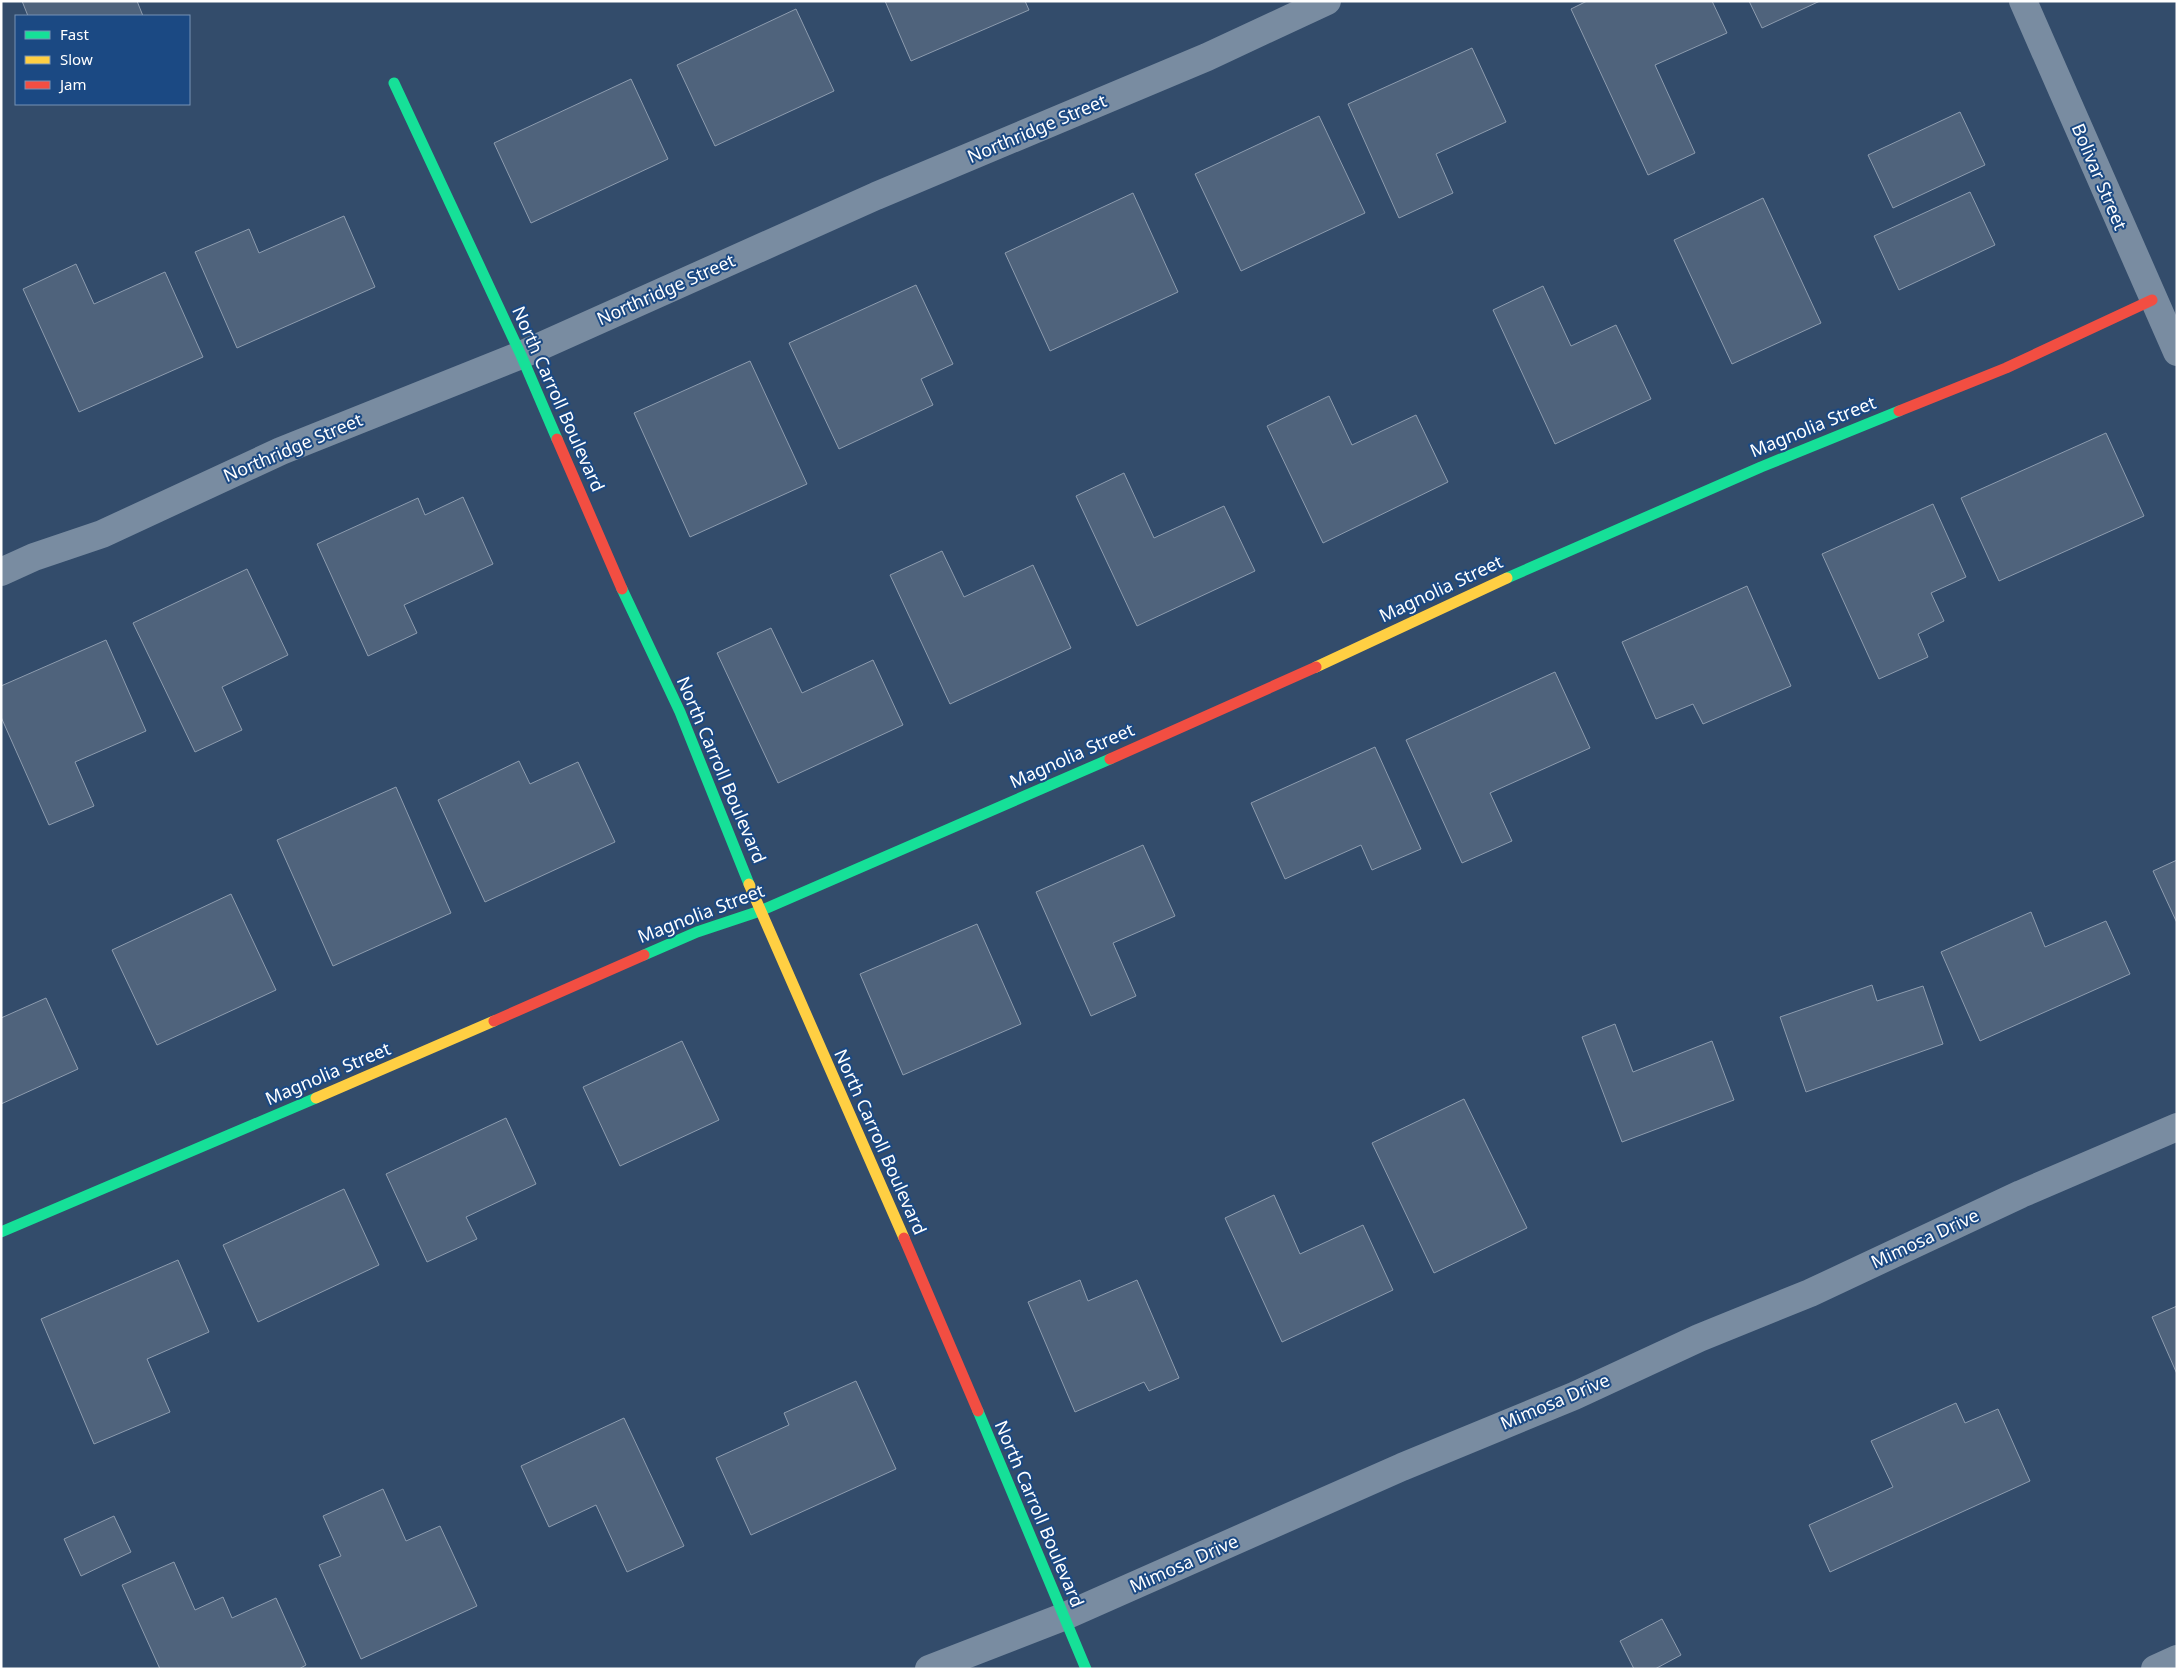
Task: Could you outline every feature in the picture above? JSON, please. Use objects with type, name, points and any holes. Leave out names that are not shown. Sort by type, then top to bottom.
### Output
[{"type":"street","name":"Northridge Street","points":[[1,572],[34,557],[102,534],[281,450],[521,355],[876,196],[1207,57],[1328,1]]},
{"type":"street","name":"Bolivar Street","points":[[2023,1],[2152,300],[2177,352]]},
{"type":"street","name":"North Carroll Boulevard","points":[[394,83],[521,355],[631,611],[680,712],[760,911],[947,1337],[1086,1669]]},
{"type":"street","name":"Magnolia Street","points":[[1,1232],[350,1084],[697,932],[760,911],[1254,696],[1482,589],[1761,467],[2006,368],[2152,300]]},
{"type":"street","name":"Mimosa Drive","points":[[929,1669],[1063,1617],[1402,1467],[1574,1396],[1699,1338],[1810,1293],[2021,1194],[2177,1127]]},
{"type":"street","points":[[2155,1669],[2177,1659]]},
{"type":"building","points":[[22,1],[137,1],[143,15],[28,15]]},
{"type":"building","points":[[885,1],[1025,1],[1029,10],[911,61]]},
{"type":"building","points":[[1587,1],[1712,1],[1727,33],[1655,65],[1695,153],[1648,175],[1571,9]]},
{"type":"building","points":[[1749,1],[1820,1],[1762,28]]},
{"type":"building","points":[[796,9],[834,91],[715,146],[677,65]]},
{"type":"building","points":[[1472,48],[1506,122],[1436,154],[1453,193],[1399,218],[1348,104]]},
{"type":"building","points":[[631,79],[668,159],[531,223],[494,143]]},
{"type":"building","points":[[1960,112],[1985,165],[1893,208],[1868,155]]},
{"type":"building","points":[[1319,116],[1365,213],[1241,271],[1195,174]]},
{"type":"building","points":[[1970,192],[1995,245],[1899,290],[1874,236]]},
{"type":"building","points":[[1133,193],[1178,292],[1050,351],[1005,253]]},
{"type":"building","points":[[1763,198],[1821,323],[1732,364],[1674,240]]},
{"type":"building","points":[[344,216],[375,287],[237,348],[195,252],[249,229],[259,253]]},
{"type":"building","points":[[76,264],[94,304],[165,272],[203,357],[79,412],[23,289]]},
{"type":"building","points":[[916,285],[953,364],[921,379],[933,405],[839,449],[789,343]]},
{"type":"building","points":[[1543,286],[1571,346],[1616,325],[1651,399],[1555,444],[1493,310]]},
{"type":"building","points":[[750,361],[807,484],[690,537],[634,413]]},
{"type":"building","points":[[1329,396],[1352,445],[1416,415],[1448,482],[1323,543],[1267,426]]},
{"type":"building","points":[[2106,433],[2144,516],[1999,581],[1961,498]]},
{"type":"building","points":[[1124,473],[1154,538],[1224,506],[1255,571],[1137,626],[1076,496]]},
{"type":"building","points":[[463,497],[493,564],[404,605],[417,633],[368,656],[317,544],[418,498],[425,515]]},
{"type":"building","points":[[1933,504],[1966,577],[1931,593],[1944,621],[1918,634],[1928,657],[1879,679],[1822,554]]},
{"type":"building","points":[[942,551],[964,597],[1033,565],[1071,648],[950,704],[890,575]]},
{"type":"building","points":[[247,569],[288,655],[222,687],[242,730],[195,752],[133,623]]},
{"type":"building","points":[[1747,586],[1791,686],[1703,724],[1693,704],[1656,719],[1622,642]]},
{"type":"building","points":[[771,628],[802,693],[873,660],[903,725],[778,783],[717,653]]},
{"type":"building","points":[[106,640],[146,731],[75,762],[94,806],[49,825],[1,717],[1,686]]},
{"type":"building","points":[[1555,672],[1590,748],[1490,793],[1512,841],[1462,863],[1406,740]]},
{"type":"building","points":[[1375,747],[1421,849],[1372,870],[1361,845],[1285,879],[1251,803]]},
{"type":"building","points":[[519,761],[530,784],[578,762],[615,842],[485,902],[438,800]]},
{"type":"building","points":[[396,787],[451,913],[333,966],[277,840]]},
{"type":"building","points":[[1143,845],[1175,916],[1113,943],[1136,996],[1091,1016],[1036,892]]},
{"type":"building","points":[[2177,860],[2177,923],[2153,871]]},
{"type":"building","points":[[231,894],[276,990],[157,1045],[112,950]]},
{"type":"building","points":[[2031,912],[2045,947],[2106,921],[2130,974],[1980,1041],[1941,952]]},
{"type":"building","points":[[977,924],[1021,1024],[903,1075],[860,974]]},
{"type":"building","points":[[1872,985],[1877,1001],[1923,986],[1943,1044],[1806,1092],[1780,1017]]},
{"type":"building","points":[[46,998],[78,1069],[1,1104],[1,1018]]},
{"type":"building","points":[[1615,1024],[1633,1072],[1712,1041],[1734,1100],[1622,1142],[1582,1037]]},
{"type":"building","points":[[682,1041],[719,1120],[620,1166],[583,1087]]},
{"type":"building","points":[[1464,1099],[1527,1228],[1434,1273],[1372,1143]]},
{"type":"building","points":[[506,1118],[536,1184],[466,1217],[477,1239],[427,1262],[386,1174]]},
{"type":"building","points":[[344,1189],[379,1265],[258,1322],[223,1245]]},
{"type":"building","points":[[1274,1195],[1300,1254],[1363,1225],[1393,1290],[1282,1342],[1225,1218]]},
{"type":"building","points":[[178,1260],[209,1332],[147,1359],[170,1412],[94,1444],[41,1319]]},
{"type":"building","points":[[1080,1280],[1088,1301],[1137,1280],[1179,1378],[1149,1391],[1144,1382],[1075,1412],[1028,1302]]},
{"type":"building","points":[[2177,1306],[2177,1374],[2152,1317]]},
{"type":"building","points":[[856,1381],[896,1469],[751,1535],[716,1458],[789,1425],[784,1413]]},
{"type":"building","points":[[1956,1403],[1965,1423],[1998,1409],[2030,1481],[1830,1572],[1809,1525],[1893,1487],[1871,1441]]},
{"type":"building","points":[[624,1418],[684,1546],[627,1572],[596,1505],[549,1527],[521,1466]]},
{"type":"building","points":[[383,1489],[406,1541],[440,1526],[477,1606],[361,1659],[319,1565],[341,1556],[323,1516]]},
{"type":"building","points":[[114,1516],[131,1552],[81,1576],[64,1539]]},
{"type":"building","points":[[174,1562],[195,1610],[223,1597],[232,1618],[276,1598],[306,1665],[299,1669],[160,1669],[122,1585]]},
{"type":"building","points":[[1662,1619],[1681,1655],[1655,1669],[1634,1669],[1620,1641]]},
{"type":"traffic: fast","points":[[394,83],[521,355],[557,439]]},
{"type":"traffic: fast","points":[[1507,578],[1761,467],[1899,411]]},
{"type":"traffic: fast","points":[[622,589],[680,712],[749,884]]},
{"type":"traffic: fast","points":[[644,955],[697,932],[760,911],[1110,759]]},
{"type":"traffic: fast","points":[[1,1232],[316,1098]]},
{"type":"traffic: fast","points":[[978,1411],[1086,1669]]},
{"type":"traffic: slow","points":[[1316,667],[1507,578]]},
{"type":"traffic: slow","points":[[749,884],[904,1238]]},
{"type":"traffic: slow","points":[[316,1098],[494,1021]]},
{"type":"traffic: jam","points":[[1899,411],[2006,368],[2152,300]]},
{"type":"traffic: jam","points":[[557,439],[622,589]]},
{"type":"traffic: jam","points":[[1110,759],[1316,667]]},
{"type":"traffic: jam","points":[[494,1021],[644,955]]},
{"type":"traffic: jam","points":[[904,1238],[978,1411]]}]
